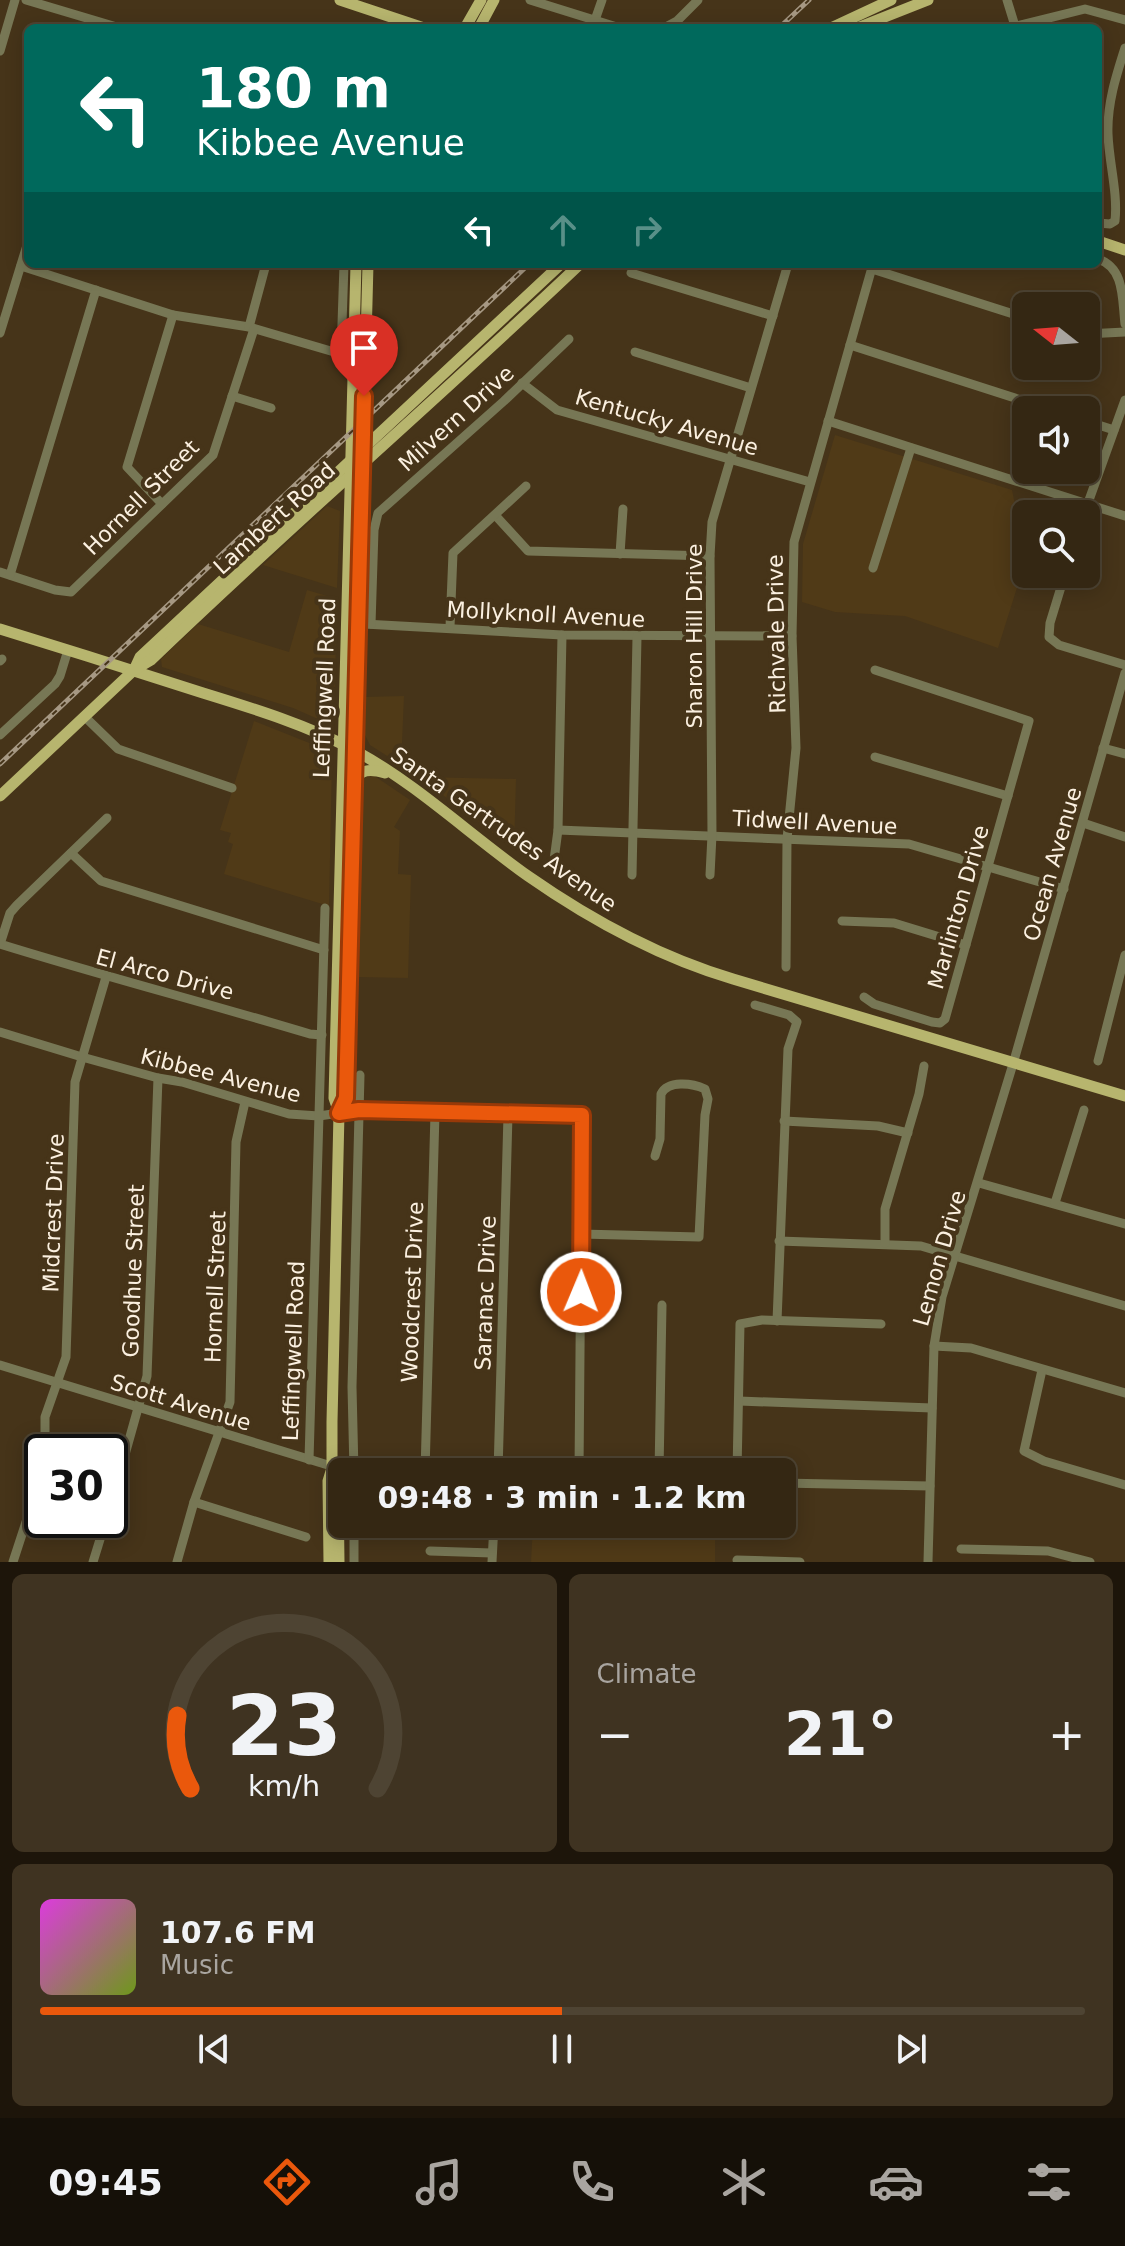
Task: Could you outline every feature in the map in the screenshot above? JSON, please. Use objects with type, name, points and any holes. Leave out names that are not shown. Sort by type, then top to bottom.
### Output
[{"type":"main road","points":[[340,0],[412,24]]},
{"type":"main road","points":[[467,24],[481,0]]},
{"type":"main road","points":[[481,24],[494,0]]},
{"type":"main road","points":[[840,24],[891,0]]},
{"type":"main road","points":[[867,24],[928,0]]},
{"type":"main road","points":[[1102,242],[1125,250]]},
{"type":"main road","name":"Leffingwell Road","points":[[339,1113],[346,1098],[354,750],[348,527],[356,268]]},
{"type":"main road","name":"Leffingwell Road","points":[[332,1458],[339,1113],[334,1098],[342,745],[362,466],[368,268]]},
{"type":"main road","name":"Lambert Road","points":[[134,670],[140,657],[557,268]]},
{"type":"main road","name":"Lambert Road","points":[[0,796],[134,670],[151,660],[240,574],[454,384],[576,268]]},
{"type":"main road","points":[[363,425],[372,429],[403,411]]},
{"type":"main road","points":[[305,519],[329,500],[337,500],[344,505],[348,527]]},
{"type":"main road","name":"Santa Gertrudes Avenue","points":[[0,629],[275,715],[354,750],[400,778],[526,875],[582,912],[646,946],[726,977],[1125,1096]]},
{"type":"main road","points":[[353,789],[359,775],[368,770],[400,778]]},
{"type":"main road","name":"Leffingwell Road","points":[[329,1538],[329,1562]]},
{"type":"main road","name":"Leffingwell Road","points":[[339,1538],[339,1562]]},
{"type":"street","points":[[0,51],[15,0]]},
{"type":"street","points":[[26,0],[95,24]]},
{"type":"street","points":[[530,0],[608,24]]},
{"type":"street","points":[[595,20],[602,0]]},
{"type":"street","points":[[671,24],[698,0]]},
{"type":"street","points":[[1007,0],[1011,24]]},
{"type":"street","points":[[1024,24],[1085,9],[1125,20]]},
{"type":"street","points":[[1102,223],[1115,221],[1103,133],[1113,84],[1125,48]]},
{"type":"street","points":[[0,333],[24,256]]},
{"type":"street","points":[[1102,261],[1113,265],[1119,275],[1125,324]]},
{"type":"street","points":[[27,268],[173,315],[251,328],[341,354],[344,268]]},
{"type":"street","name":"Hornell Street","points":[[5,574],[71,592],[213,455],[251,328],[265,268]]},
{"type":"street","name":"Sharon Hill Drive","points":[[710,875],[712,522],[787,268]]},
{"type":"street","name":"Richvale Drive","points":[[786,967],[787,839],[796,748],[792,636],[794,542],[871,268]]},
{"type":"street","points":[[878,268],[1012,313]]},
{"type":"street","points":[[631,273],[773,316]]},
{"type":"street","points":[[5,574],[96,290]]},
{"type":"street","points":[[162,504],[127,467],[173,315]]},
{"type":"street","points":[[1100,333],[1125,332]]},
{"type":"street","name":"Milvern Drive","points":[[371,624],[374,530],[378,513],[569,339]]},
{"type":"street","points":[[850,345],[1012,397]]},
{"type":"street","points":[[635,352],[751,388]]},
{"type":"street","name":"Kentucky Avenue","points":[[522,383],[557,410],[810,482]]},
{"type":"street","points":[[232,396],[271,408]]},
{"type":"street","points":[[1088,500],[1125,400]]},
{"type":"street","points":[[828,421],[1059,500]]},
{"type":"street","points":[[1100,426],[1114,430]]},
{"type":"street","points":[[873,568],[911,448]]},
{"type":"street","points":[[450,627],[453,553],[526,486]]},
{"type":"street","points":[[620,554],[623,509]]},
{"type":"street","points":[[1100,512],[1125,516]]},
{"type":"street","points":[[495,515],[528,551],[710,556]]},
{"type":"street","points":[[1061,588],[1049,637],[1059,645],[1125,665]]},
{"type":"street","name":"Mollyknoll Avenue","points":[[352,623],[562,635],[792,636]]},
{"type":"street","points":[[554,860],[558,830],[562,635]]},
{"type":"street","points":[[632,875],[637,637]]},
{"type":"street","points":[[0,735],[55,684],[68,650]]},
{"type":"street","name":"Marlinton Drive","points":[[864,997],[874,1004],[940,1023],[945,1019],[1029,721],[875,670]]},
{"type":"street","name":"Ocean Avenue","points":[[1013,1064],[1125,673]]},
{"type":"street","points":[[85,717],[118,749],[232,788]]},
{"type":"street","points":[[1103,748],[1125,754]]},
{"type":"street","points":[[875,757],[1008,796]]},
{"type":"street","points":[[0,944],[10,913],[107,818]]},
{"type":"street","points":[[1083,823],[1125,837]]},
{"type":"street","name":"Tidwell Avenue","points":[[558,830],[909,844],[1064,889]]},
{"type":"street","points":[[71,853],[101,881],[324,950]]},
{"type":"street","name":"Leffingwell Road","points":[[309,1460],[325,908]]},
{"type":"street","points":[[842,921],[894,923],[966,945]]},
{"type":"street","name":"El Arco Drive","points":[[0,944],[106,977],[322,1035]]},
{"type":"street","points":[[1098,1061],[1125,955]]},
{"type":"street","name":"Midcrest Drive","points":[[45,1434],[45,1417],[66,1357],[75,1082],[106,977]]},
{"type":"street","points":[[755,1005],[789,1015],[797,1022],[788,1049],[777,1321]]},
{"type":"street","name":"Kibbee Avenue","points":[[0,1032],[289,1114],[319,1116],[359,1110],[582,1115],[581,1234]]},
{"type":"street","name":"Lemon Drive","points":[[928,1562],[934,1346],[942,1297],[1013,1064]]},
{"type":"street","points":[[885,1243],[885,1209],[923,1080],[924,1066]]},
{"type":"street","points":[[352,1458],[360,1075]]},
{"type":"street","name":"Goodhue Street","points":[[128,1444],[147,1376],[158,1078]]},
{"type":"street","points":[[579,1458],[581,1234],[699,1237],[708,1099],[705,1089],[670,1085],[664,1088],[661,1094],[660,1139],[655,1156]]},
{"type":"street","name":"Hornell Street","points":[[177,1562],[194,1502],[230,1402],[236,1142],[245,1102]]},
{"type":"street","points":[[1055,1203],[1084,1110]]},
{"type":"street","name":"Woodcrest Drive","points":[[425,1458],[435,1113]]},
{"type":"street","name":"Saranac Drive","points":[[498,1458],[508,1115]]},
{"type":"street","points":[[784,1121],[878,1126],[908,1133]]},
{"type":"street","points":[[979,1183],[1125,1224]]},
{"type":"street","points":[[779,1241],[921,1246],[1125,1306]]},
{"type":"street","points":[[659,1458],[662,1305]]},
{"type":"street","points":[[737,1458],[740,1324],[777,1321],[881,1324]]},
{"type":"street","points":[[934,1346],[971,1348],[1125,1393]]},
{"type":"street","name":"Scott Avenue","points":[[0,1365],[328,1466]]},
{"type":"street","points":[[1042,1370],[1024,1451],[1044,1461],[1125,1485]]},
{"type":"street","points":[[739,1401],[932,1408]]},
{"type":"street","points":[[796,1483],[930,1486]]},
{"type":"street","points":[[194,1502],[306,1537]]},
{"type":"street","points":[[13,1562],[24,1528]]},
{"type":"street","points":[[93,1562],[100,1538]]},
{"type":"street","points":[[354,1538],[354,1562]]},
{"type":"street","points":[[961,1549],[1048,1551],[1090,1562]]},
{"type":"street","points":[[430,1551],[492,1557]]},
{"type":"street","points":[[737,1560],[800,1562]]},
{"type":"shaded area","points":[[835,435],[1012,490],[1012,588],[1017,588],[998,648],[905,616],[835,612],[802,602],[803,544]]},
{"type":"shaded area","points":[[327,506],[340,511],[337,588],[263,565]]},
{"type":"shaded area","points":[[307,590],[337,599],[334,719],[327,723],[293,708],[162,667],[161,659],[198,624],[289,652]]},
{"type":"shaded area","points":[[404,696],[402,743],[392,759],[370,745],[364,733],[365,697]]},
{"type":"shaded area","points":[[254,721],[327,750],[332,759],[329,906],[224,874],[233,844],[228,842],[231,833],[220,830]]},
{"type":"shaded area","points":[[373,775],[410,800],[394,827],[400,831],[398,874],[411,875],[408,978],[358,977],[363,780]]},
{"type":"shaded area","points":[[419,777],[516,779],[514,849]]},
{"type":"shaded area","points":[[532,1538],[715,1538],[715,1562],[531,1562]]},
{"type":"railway","points":[[783,24],[809,0]]},
{"type":"railway","points":[[0,764],[525,268]]},
{"type":"route","points":[[364,396],[346,1098],[339,1113],[359,1110],[582,1115],[581,1292]]}]
